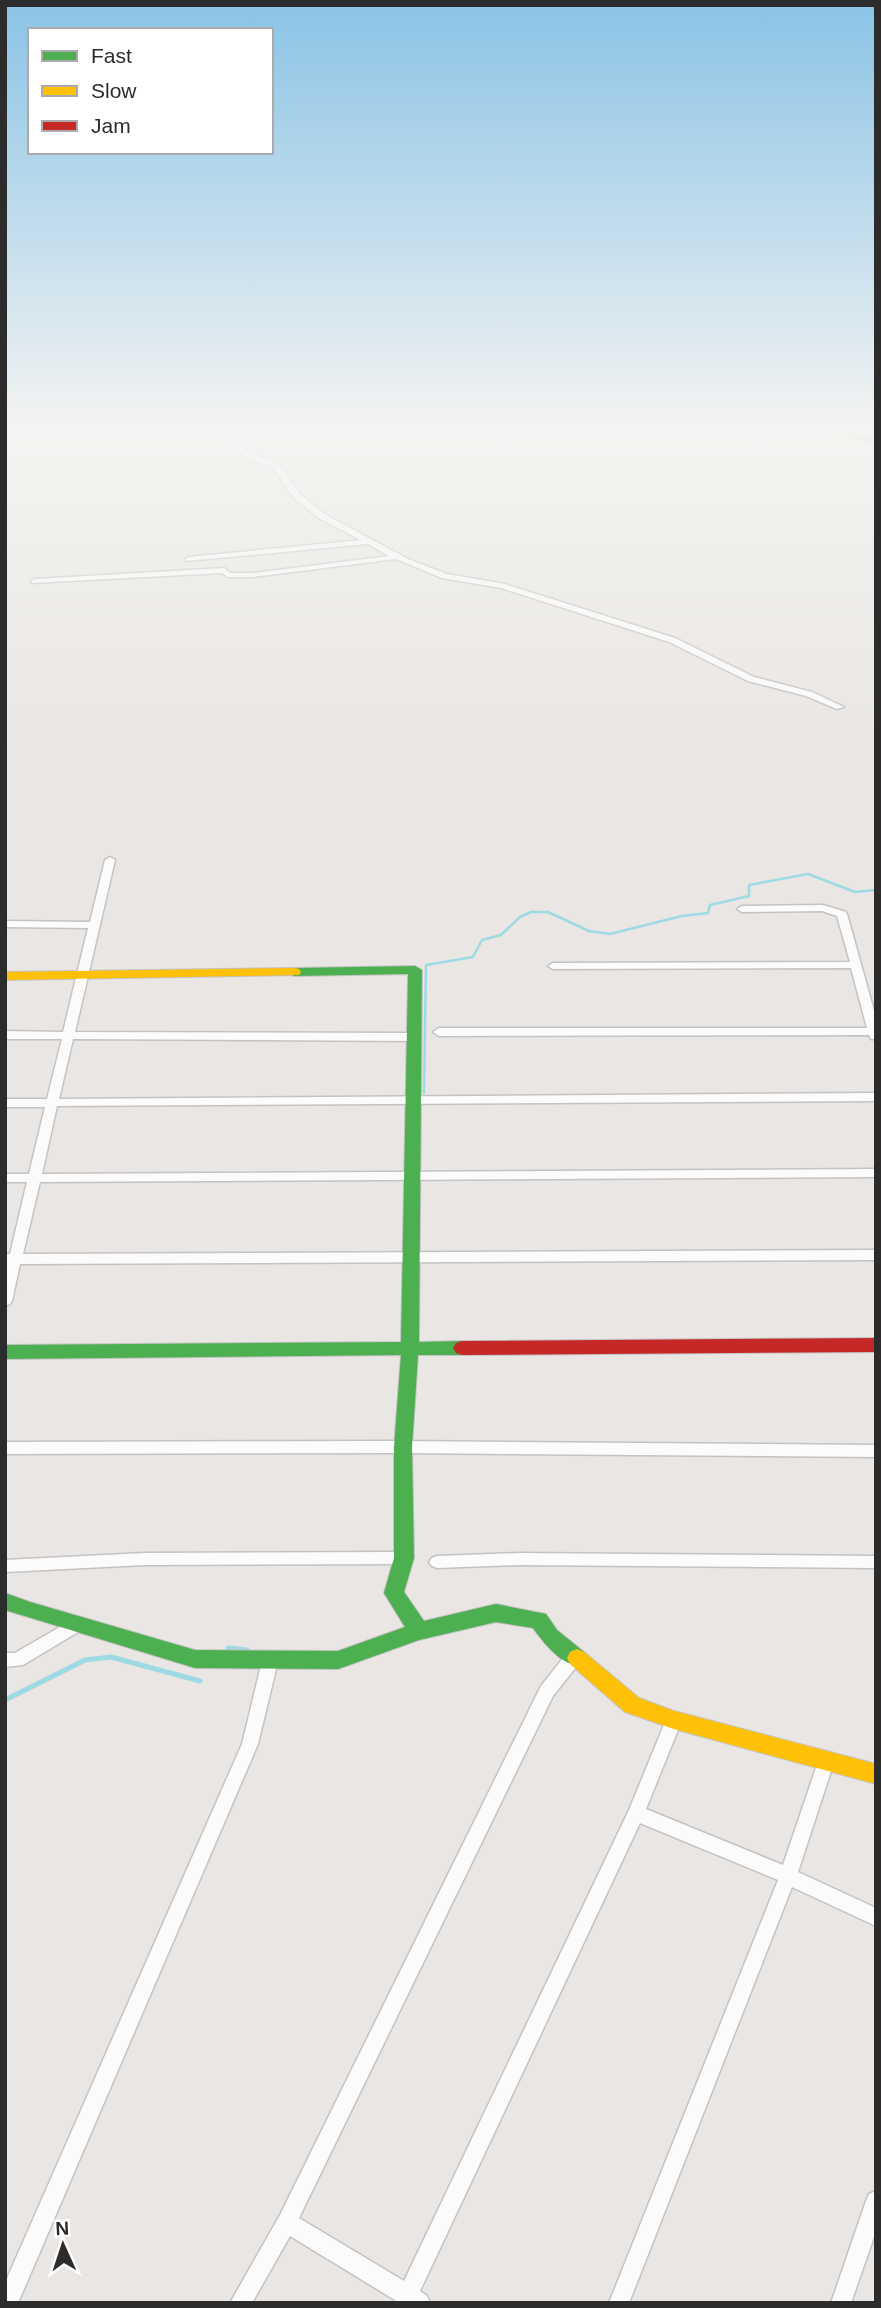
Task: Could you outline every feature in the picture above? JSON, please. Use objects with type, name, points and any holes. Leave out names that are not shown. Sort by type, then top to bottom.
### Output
[{"type":"street","points":[[363,540],[446,576],[502,586],[671,640],[751,679],[809,694],[840,707]]},
{"type":"street","points":[[189,559],[367,542]]},
{"type":"street","points":[[35,581],[224,570],[228,575],[253,575],[396,556]]},
{"type":"street","points":[[5,1301],[11,1259],[54,1103],[110,860]]},
{"type":"street","points":[[439,1031],[875,1034],[842,914],[832,909],[742,909]]},
{"type":"street","points":[[5,924],[96,925]]},
{"type":"street","points":[[553,966],[855,965]]},
{"type":"street","points":[[5,976],[415,970],[410,1348],[403,1447],[404,1558],[394,1593],[419,1631]]},
{"type":"street","points":[[5,1035],[415,1037]]},
{"type":"street","points":[[5,1103],[876,1097]]},
{"type":"street","points":[[5,1178],[876,1173]]},
{"type":"street","points":[[11,1259],[876,1255]]},
{"type":"street","points":[[5,1352],[876,1345]]},
{"type":"street","points":[[5,1448],[403,1447],[876,1451]]},
{"type":"street","points":[[5,1566],[145,1559],[404,1558]]},
{"type":"street","points":[[437,1562],[519,1559],[876,1562]]},
{"type":"street","points":[[5,1601],[195,1659],[338,1660],[419,1631],[496,1613],[539,1620],[550,1636],[632,1705],[674,1720],[876,1774]]},
{"type":"street","points":[[9,1663],[77,1624]]},
{"type":"street","points":[[240,2303],[287,2222],[547,1691],[574,1657]]},
{"type":"street","points":[[7,2303],[250,1744],[270,1661]]},
{"type":"street","points":[[287,2222],[410,2300],[636,1813],[674,1720]]},
{"type":"street","points":[[619,2303],[788,1876],[827,1759]]},
{"type":"street","points":[[636,1813],[788,1876],[876,1917]]},
{"type":"street","points":[[841,2303],[876,2201]]},
{"type":"waterway","points":[[424,1093],[426,965],[473,957],[482,940],[501,935],[520,917],[531,912],[548,912],[589,931],[610,934],[682,916],[708,913],[710,905],[749,896],[749,885],[808,874],[855,892],[876,890]]},
{"type":"waterway","points":[[228,1648],[247,1650]]},
{"type":"waterway","points":[[5,1700],[85,1660],[111,1657],[200,1681]]},
{"type":"traffic: fast","points":[[294,972],[415,970],[410,1348],[403,1447],[404,1558],[394,1593],[419,1631]]},
{"type":"traffic: fast","points":[[5,1352],[462,1348]]},
{"type":"traffic: fast","points":[[5,1601],[27,1610],[195,1659],[338,1660],[419,1631],[496,1613],[539,1620],[550,1636],[577,1658]]},
{"type":"traffic: slow","points":[[5,976],[294,972]]},
{"type":"traffic: slow","points":[[577,1658],[632,1705],[674,1720],[876,1774]]},
{"type":"traffic: jam","points":[[462,1348],[876,1345]]}]
